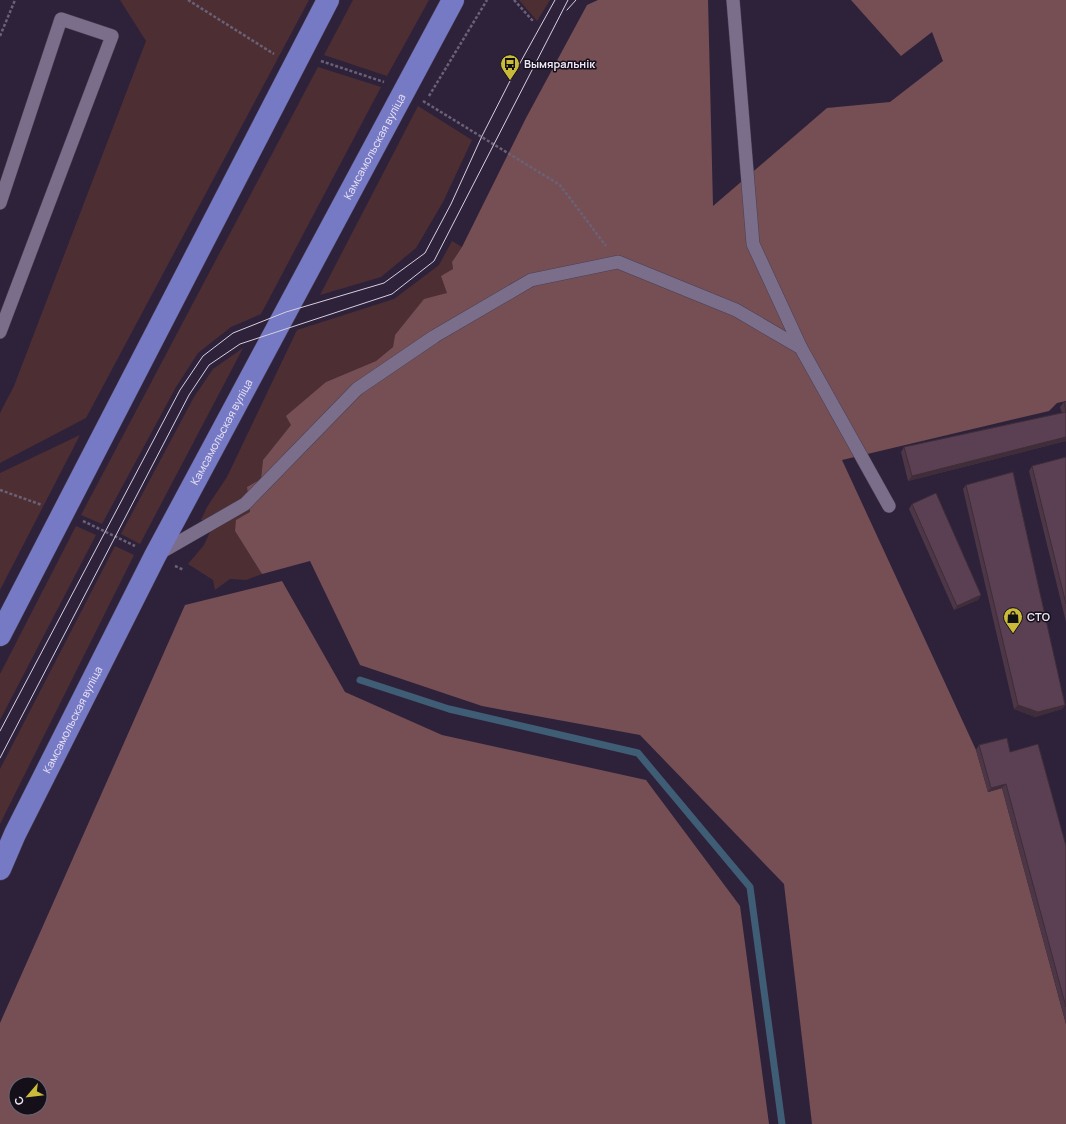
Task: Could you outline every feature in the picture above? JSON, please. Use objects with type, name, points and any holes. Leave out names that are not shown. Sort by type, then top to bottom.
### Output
[{"type":"main road","points":[[0,635],[328,0]]},
{"type":"main road","name":"Камсамольская вуліца","points":[[0,869],[15,834],[155,556],[453,0]]},
{"type":"lane","points":[[733,0],[753,244],[802,348],[889,506]]},
{"type":"lane","points":[[0,204],[6,168],[61,19],[112,36],[0,332]]},
{"type":"lane","points":[[155,556],[245,504],[357,389],[435,336],[531,280],[618,262],[736,310],[802,348]]},
{"type":"path","points":[[0,36],[15,0]]},
{"type":"path","points":[[188,0],[277,56],[299,56],[321,61],[384,82],[426,102],[560,185],[618,262]]},
{"type":"path","points":[[426,102],[487,0]]},
{"type":"path","points":[[514,0],[532,21]]},
{"type":"path","points":[[0,490],[63,513],[106,531],[184,570]]},
{"type":"shaded area","points":[[120,0],[309,0],[86,418],[0,463],[0,413],[14,386],[146,41]]},
{"type":"shaded area","points":[[353,0],[429,0],[387,76],[324,55]]},
{"type":"shaded area","points":[[519,0],[550,0],[537,21]]},
{"type":"shaded area","points":[[598,0],[708,0],[713,206],[827,108],[890,102],[943,61],[932,32],[901,56],[851,0],[1066,0],[1066,401],[1057,403],[1049,411],[842,460],[976,750],[988,792],[1002,788],[1066,1024],[1066,1124],[812,1124],[784,884],[640,735],[482,706],[360,665],[310,561],[262,574],[235,531],[236,520],[250,512],[247,487],[261,479],[263,460],[291,425],[286,416],[326,382],[376,361],[393,347],[395,335],[424,299],[447,293],[441,276],[453,269],[452,262],[462,247],[526,118],[587,5]]},
{"type":"shaded area","points":[[318,67],[381,87],[261,314],[231,327],[198,353],[176,387],[102,524],[81,515]]},
{"type":"shaded area","points":[[418,106],[472,140],[443,202],[416,248],[381,277],[320,295]]},
{"type":"shaded area","points":[[452,241],[462,247],[452,262],[453,269],[447,293],[395,335],[393,347],[376,361],[326,382],[263,460],[261,479],[247,487],[250,513],[235,531],[262,574],[246,580],[230,579],[215,590],[213,580],[188,564],[204,545],[215,521],[201,520],[207,507],[227,477],[297,330],[394,299],[439,265]]},
{"type":"shaded area","points":[[243,348],[140,544],[121,534],[194,397],[213,369]]},
{"type":"shaded area","points":[[80,435],[0,590],[0,473]]},
{"type":"shaded area","points":[[76,526],[96,535],[0,720],[0,674]]},
{"type":"shaded area","points":[[115,546],[134,555],[0,824],[0,769]]},
{"type":"shaded area","points":[[282,581],[345,692],[442,735],[646,780],[740,906],[769,1124],[0,1124],[0,1023],[185,605]]},
{"type":"building","points":[[1066,412],[1066,437],[912,476],[904,447]]},
{"type":"building","points":[[1066,457],[1066,604],[1032,466]]},
{"type":"building","points":[[1013,472],[1065,705],[1038,712],[1018,705],[966,485]]},
{"type":"building","points":[[936,493],[981,595],[957,606],[912,504]]},
{"type":"building","points":[[1007,738],[1010,752],[1038,744],[1066,846],[1066,1007],[1006,784],[991,788],[979,745]]},
{"type":"waterway","points":[[360,680],[449,709],[638,753],[750,887],[782,1124]]},
{"type":"tram line","points":[[0,731],[180,390],[203,356],[233,333],[286,312],[384,283],[425,253],[451,204],[482,136],[510,81],[555,0]]},
{"type":"tram line","points":[[0,758],[189,395],[209,365],[240,344],[392,294],[434,261],[568,0]]},
{"type":"tram line","points":[[567,10],[576,0]]},
{"type":"place","name":"Вымяральнік","points":[[510,81]]},
{"type":"place","name":"СТО","points":[[1013,634]]}]
